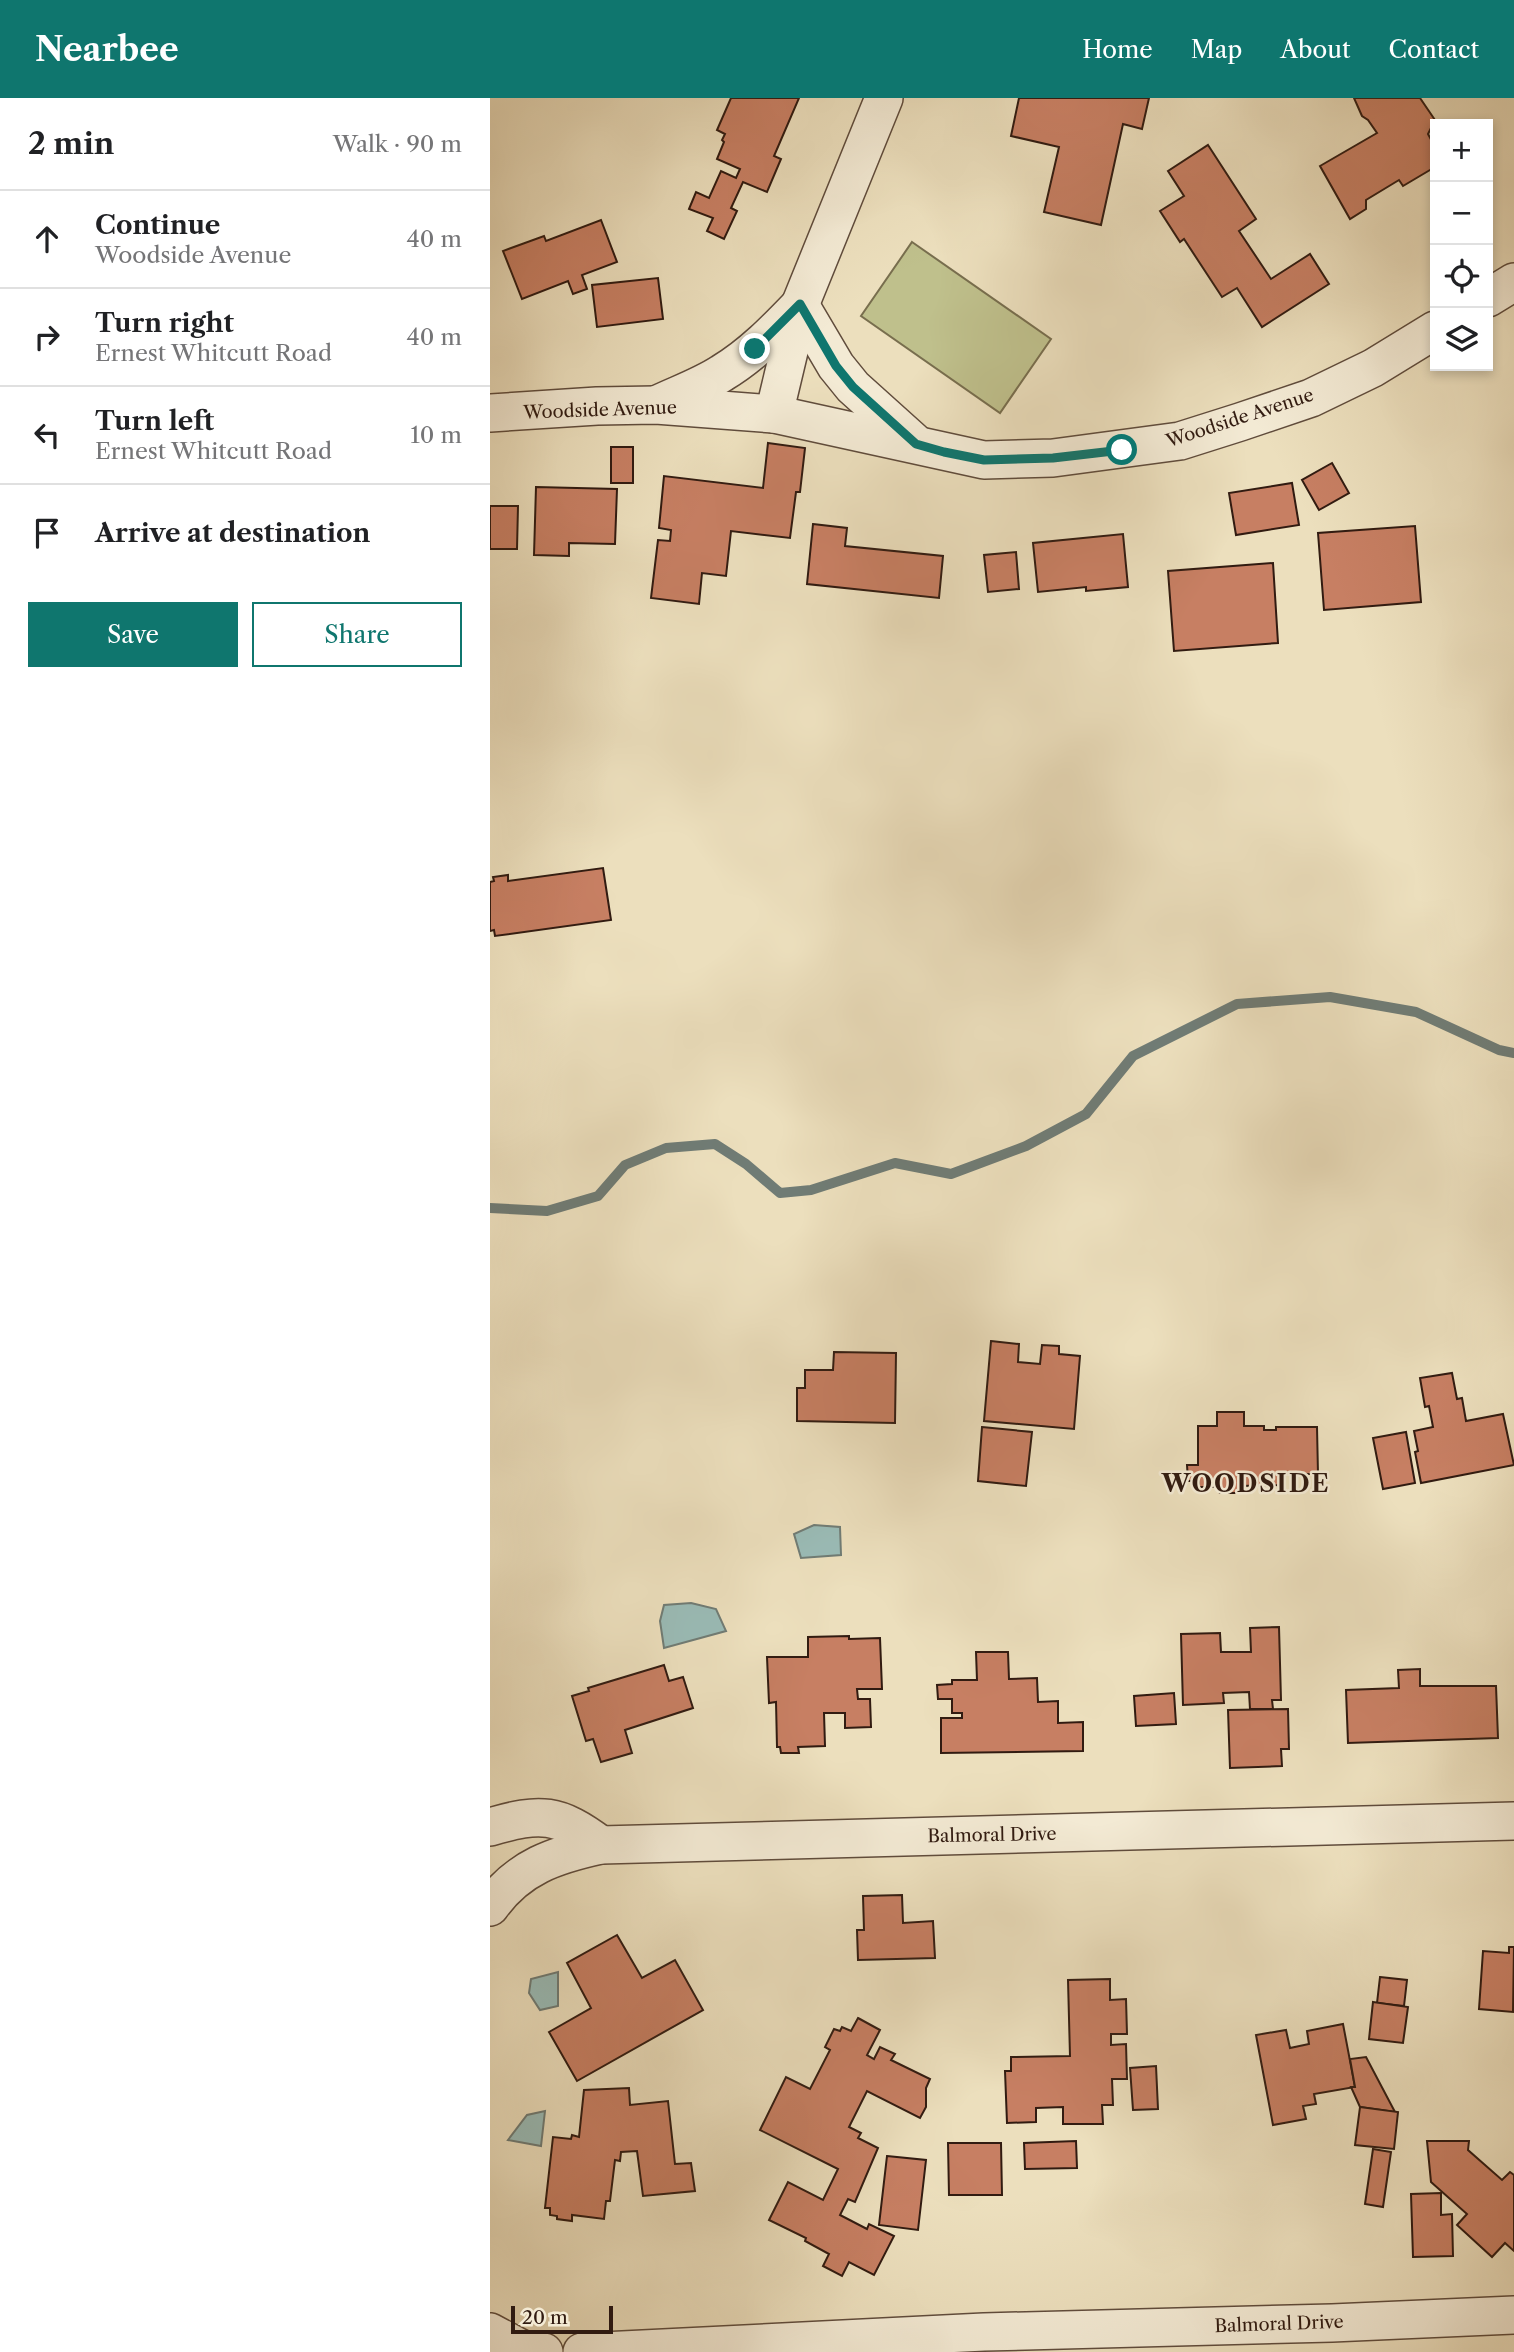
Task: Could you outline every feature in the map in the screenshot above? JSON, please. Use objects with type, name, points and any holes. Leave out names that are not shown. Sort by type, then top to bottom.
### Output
[{"type":"street","points":[[774,414],[800,304],[884,98]]},
{"type":"street","points":[[1493,295],[1514,282]]},
{"type":"street","points":[[656,405],[711,379],[735,364],[772,334],[800,304]]},
{"type":"street","points":[[800,304],[836,366],[853,387],[916,444]]},
{"type":"street","name":"Woodside Avenue","points":[[490,413],[656,405],[774,414],[984,460],[1053,458],[1180,441],[1311,398],[1373,368],[1430,333]]},
{"type":"street","points":[[490,1827],[528,1817],[545,1817],[564,1822],[601,1845]]},
{"type":"street","name":"Balmoral Drive","points":[[490,1908],[498,1895],[522,1874],[542,1862],[561,1853],[601,1845],[1514,1821]]},
{"type":"street","name":"Balmoral Drive","points":[[582,2352],[984,2332],[1332,2323],[1514,2315]]},
{"type":"street","points":[[490,2332],[522,2349],[544,2352]]},
{"type":"green space","points":[[912,242],[1051,339],[1000,413],[861,316]]},
{"type":"water","points":[[814,1525],[840,1527],[841,1555],[801,1558],[794,1534]]},
{"type":"water","points":[[691,1603],[716,1609],[726,1631],[664,1648],[660,1621],[664,1605]]},
{"type":"water","points":[[558,1972],[558,2006],[540,2010],[529,1993],[531,1979]]},
{"type":"water","points":[[545,2111],[541,2146],[508,2140],[527,2115]]},
{"type":"building","points":[[731,98],[799,98],[774,156],[781,159],[767,192],[743,182],[731,208],[737,211],[724,239],[707,231],[713,218],[689,209],[696,192],[709,198],[721,171],[736,178],[740,169],[717,159],[725,134],[717,130]]},
{"type":"building","points":[[1019,98],[1149,98],[1142,129],[1123,124],[1101,225],[1044,212],[1059,147],[1011,136]]},
{"type":"building","points":[[1354,98],[1420,98],[1434,119],[1430,119],[1428,134],[1430,170],[1403,186],[1399,180],[1366,200],[1366,209],[1350,219],[1320,166],[1377,133],[1362,116]]},
{"type":"building","points":[[1208,145],[1256,219],[1239,231],[1271,279],[1310,254],[1329,284],[1262,327],[1237,288],[1222,297],[1184,239],[1180,242],[1160,211],[1184,196],[1168,171]]},
{"type":"building","points":[[601,220],[617,262],[582,275],[587,289],[573,294],[568,281],[522,299],[503,251],[544,236],[546,241]]},
{"type":"building","points":[[658,278],[663,319],[597,327],[592,285]]},
{"type":"building","points":[[768,443],[805,448],[800,492],[796,492],[790,538],[731,531],[726,576],[702,573],[699,604],[651,598],[658,540],[670,541],[671,530],[659,528],[664,476],[763,488]]},
{"type":"building","points":[[611,447],[633,447],[633,483],[611,483]]},
{"type":"building","points":[[1332,463],[1349,493],[1319,510],[1302,480]]},
{"type":"building","points":[[1292,483],[1299,525],[1236,535],[1229,493]]},
{"type":"building","points":[[536,487],[617,489],[615,544],[569,543],[569,556],[534,555]]},
{"type":"building","points":[[490,506],[518,506],[517,549],[490,549]]},
{"type":"building","points":[[813,524],[847,528],[845,546],[943,556],[939,598],[807,584]]},
{"type":"building","points":[[1415,526],[1421,602],[1324,610],[1318,533]]},
{"type":"building","points":[[1123,534],[1128,587],[1086,591],[1086,587],[1038,592],[1033,543]]},
{"type":"building","points":[[1016,552],[1019,589],[988,592],[984,555]]},
{"type":"building","points":[[1273,563],[1278,643],[1174,651],[1168,571]]},
{"type":"building","points":[[603,868],[611,920],[495,936],[494,930],[490,931],[490,882],[494,881],[493,877],[508,875],[508,881]]},
{"type":"building","points":[[991,1341],[1019,1344],[1018,1362],[1040,1364],[1042,1345],[1059,1346],[1059,1354],[1080,1356],[1074,1429],[984,1421]]},
{"type":"building","points":[[834,1352],[896,1353],[895,1423],[797,1421],[797,1388],[805,1388],[805,1370],[833,1370]]},
{"type":"building","points":[[1452,1373],[1457,1399],[1462,1398],[1466,1421],[1503,1414],[1514,1465],[1421,1483],[1414,1431],[1433,1427],[1429,1406],[1425,1407],[1420,1378]]},
{"type":"building","points":[[1217,1412],[1244,1412],[1244,1426],[1264,1426],[1264,1430],[1276,1430],[1276,1427],[1317,1427],[1318,1474],[1283,1474],[1283,1485],[1240,1486],[1240,1493],[1220,1493],[1221,1487],[1199,1487],[1199,1481],[1188,1481],[1187,1465],[1198,1465],[1198,1426],[1217,1426]]},
{"type":"building","points":[[982,1427],[1032,1432],[1026,1486],[978,1481]]},
{"type":"building","points":[[1406,1432],[1415,1483],[1383,1489],[1373,1438]]},
{"type":"building","points":[[1279,1627],[1281,1700],[1272,1700],[1273,1709],[1250,1709],[1249,1692],[1223,1693],[1224,1703],[1183,1705],[1181,1634],[1220,1633],[1221,1652],[1251,1652],[1250,1628]]},
{"type":"building","points":[[849,1636],[849,1639],[880,1638],[882,1689],[857,1689],[858,1699],[870,1699],[871,1727],[845,1728],[845,1713],[824,1713],[825,1746],[798,1747],[799,1753],[781,1753],[780,1747],[777,1747],[776,1702],[769,1703],[767,1657],[808,1657],[808,1637]]},
{"type":"building","points":[[976,1652],[1008,1652],[1009,1679],[1037,1678],[1038,1702],[1058,1701],[1058,1723],[1083,1722],[1083,1751],[941,1753],[941,1718],[962,1718],[962,1713],[952,1713],[952,1699],[938,1699],[937,1685],[952,1684],[952,1680],[977,1680]]},
{"type":"building","points":[[664,1665],[669,1681],[683,1677],[693,1708],[625,1730],[632,1753],[601,1762],[593,1739],[586,1741],[572,1696],[589,1691],[588,1688]]},
{"type":"building","points":[[1420,1669],[1420,1686],[1496,1686],[1498,1738],[1348,1743],[1346,1690],[1399,1688],[1398,1670]]},
{"type":"building","points":[[1174,1693],[1176,1724],[1136,1726],[1134,1696]]},
{"type":"building","points":[[1288,1709],[1289,1749],[1281,1749],[1282,1766],[1230,1768],[1228,1710]]},
{"type":"building","points":[[902,1895],[903,1923],[933,1921],[935,1958],[858,1960],[857,1930],[864,1930],[863,1896]]},
{"type":"building","points":[[617,1935],[642,1978],[675,1960],[703,2010],[577,2081],[549,2032],[591,2008],[567,1963]]},
{"type":"building","points":[[1509,1947],[1514,1947],[1513,2012],[1479,2009],[1483,1951],[1509,1953]]},
{"type":"building","points":[[1380,1977],[1407,1980],[1404,2006],[1377,2003]]},
{"type":"building","points":[[1110,1979],[1110,2000],[1126,1999],[1127,2034],[1111,2034],[1111,2045],[1126,2044],[1127,2079],[1112,2079],[1113,2105],[1102,2105],[1103,2124],[1063,2124],[1063,2107],[1036,2108],[1036,2122],[1007,2123],[1005,2071],[1011,2071],[1011,2057],[1070,2056],[1068,1980]]},
{"type":"building","points":[[1373,2002],[1408,2007],[1403,2043],[1369,2039]]},
{"type":"building","points":[[858,2018],[880,2030],[867,2055],[874,2059],[880,2047],[895,2054],[891,2060],[930,2079],[926,2088],[926,2107],[920,2118],[867,2091],[849,2127],[861,2133],[858,2138],[878,2148],[855,2202],[848,2199],[840,2215],[867,2229],[869,2224],[894,2236],[874,2275],[849,2262],[842,2276],[823,2266],[829,2254],[805,2241],[806,2238],[769,2220],[788,2182],[823,2200],[838,2169],[760,2130],[786,2077],[810,2089],[830,2050],[825,2047],[834,2029],[840,2031],[842,2027],[851,2031]]},
{"type":"building","points":[[1343,2024],[1355,2087],[1314,2094],[1316,2104],[1303,2106],[1306,2119],[1273,2125],[1256,2035],[1286,2030],[1290,2048],[1309,2044],[1307,2031]]},
{"type":"building","points":[[1366,2057],[1395,2112],[1360,2107],[1351,2087],[1355,2087],[1350,2059]]},
{"type":"building","points":[[1156,2066],[1158,2109],[1133,2110],[1130,2068]]},
{"type":"building","points":[[629,2088],[630,2105],[668,2101],[675,2164],[691,2163],[695,2191],[643,2196],[637,2151],[621,2152],[620,2161],[615,2160],[610,2201],[606,2201],[604,2219],[572,2215],[572,2221],[550,2215],[550,2208],[545,2208],[553,2137],[579,2137],[584,2090]]},
{"type":"building","points":[[1360,2107],[1398,2112],[1394,2149],[1355,2145]]},
{"type":"building","points":[[1076,2141],[1077,2168],[1025,2169],[1024,2143]]},
{"type":"building","points":[[1427,2141],[1469,2141],[1468,2150],[1502,2180],[1510,2172],[1514,2175],[1514,2251],[1505,2243],[1492,2257],[1457,2225],[1467,2214],[1431,2182]]},
{"type":"building","points":[[948,2143],[1001,2143],[1002,2195],[949,2195]]},
{"type":"building","points":[[1373,2149],[1391,2152],[1383,2207],[1365,2204]]},
{"type":"building","points":[[887,2156],[926,2160],[918,2230],[879,2225]]},
{"type":"building","points":[[1441,2193],[1441,2215],[1452,2214],[1453,2256],[1413,2257],[1411,2194]]},
{"type":"waterway","points":[[490,1208],[547,1211],[598,1196],[625,1165],[666,1148],[715,1144],[746,1164],[780,1193],[811,1190],[895,1163],[951,1174],[1026,1146],[1086,1114],[1133,1056],[1237,1004],[1330,997],[1416,1012],[1499,1050],[1514,1053]]},
{"type":"district","name":"WOODSIDE","points":[[1246,1483]]},
{"type":"route","points":[[755,349],[800,304],[836,366],[853,387],[916,444],[984,460],[1053,458],[1122,450]]}]
